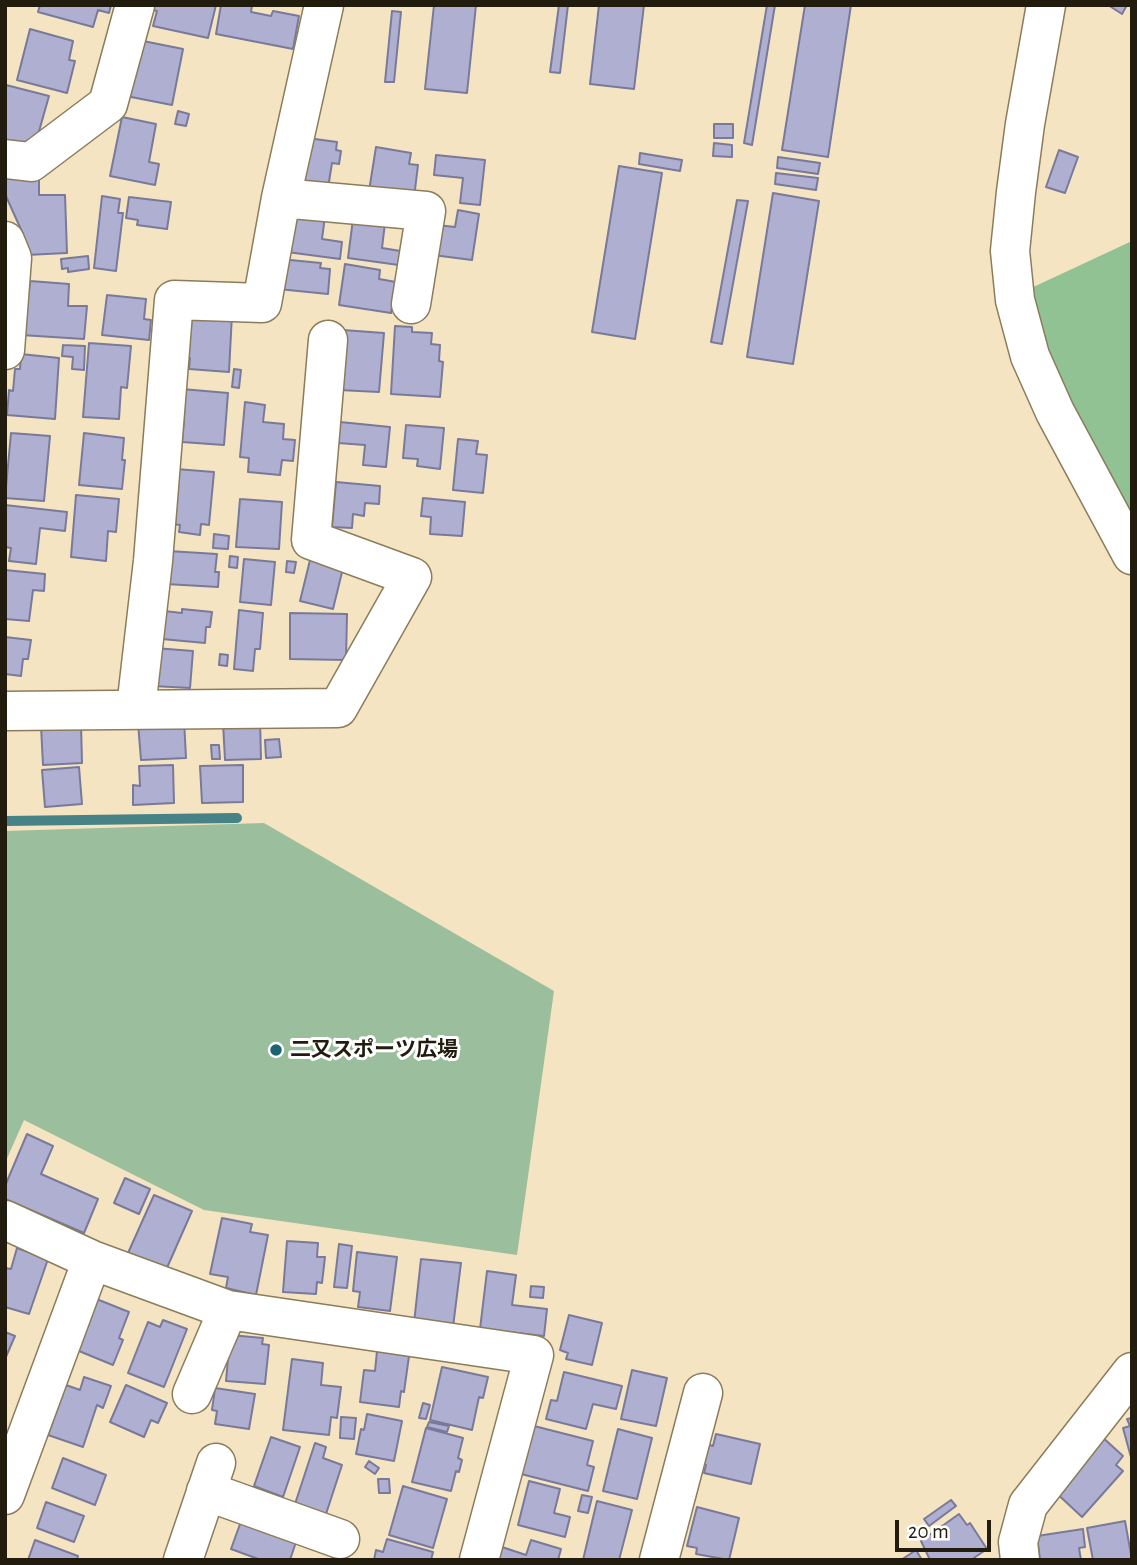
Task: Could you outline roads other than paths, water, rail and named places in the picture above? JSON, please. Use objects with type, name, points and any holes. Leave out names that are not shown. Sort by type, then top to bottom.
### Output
[{"type":"street","points":[[5,159],[31,162],[108,104],[135,5]]},
{"type":"street","points":[[136,708],[153,561],[174,300],[262,303],[281,198],[324,5]]},
{"type":"street","points":[[1046,5],[1016,192],[1010,251],[1015,300],[1030,356],[1055,412],[1132,555]]},
{"type":"street","points":[[281,198],[426,212],[411,304]]},
{"type":"street","points":[[5,241],[12,258],[5,350]]},
{"type":"street","points":[[5,710],[338,708],[412,578],[312,540],[328,340]]},
{"type":"street","points":[[5,1220],[92,1260],[228,1310],[534,1355],[479,1560]]},
{"type":"street","points":[[5,1495],[92,1260]]},
{"type":"street","points":[[192,1394],[228,1310]]},
{"type":"street","points":[[1020,1560],[1018,1542],[1028,1505],[1132,1372]]},
{"type":"street","points":[[659,1560],[703,1393]]},
{"type":"street","points":[[183,1560],[211,1477],[340,1539]]},
{"type":"waterway","points":[[5,821],[237,818]]},
{"type":"place","name":"二又スポーツ広場","points":[[276,1050]]}]
